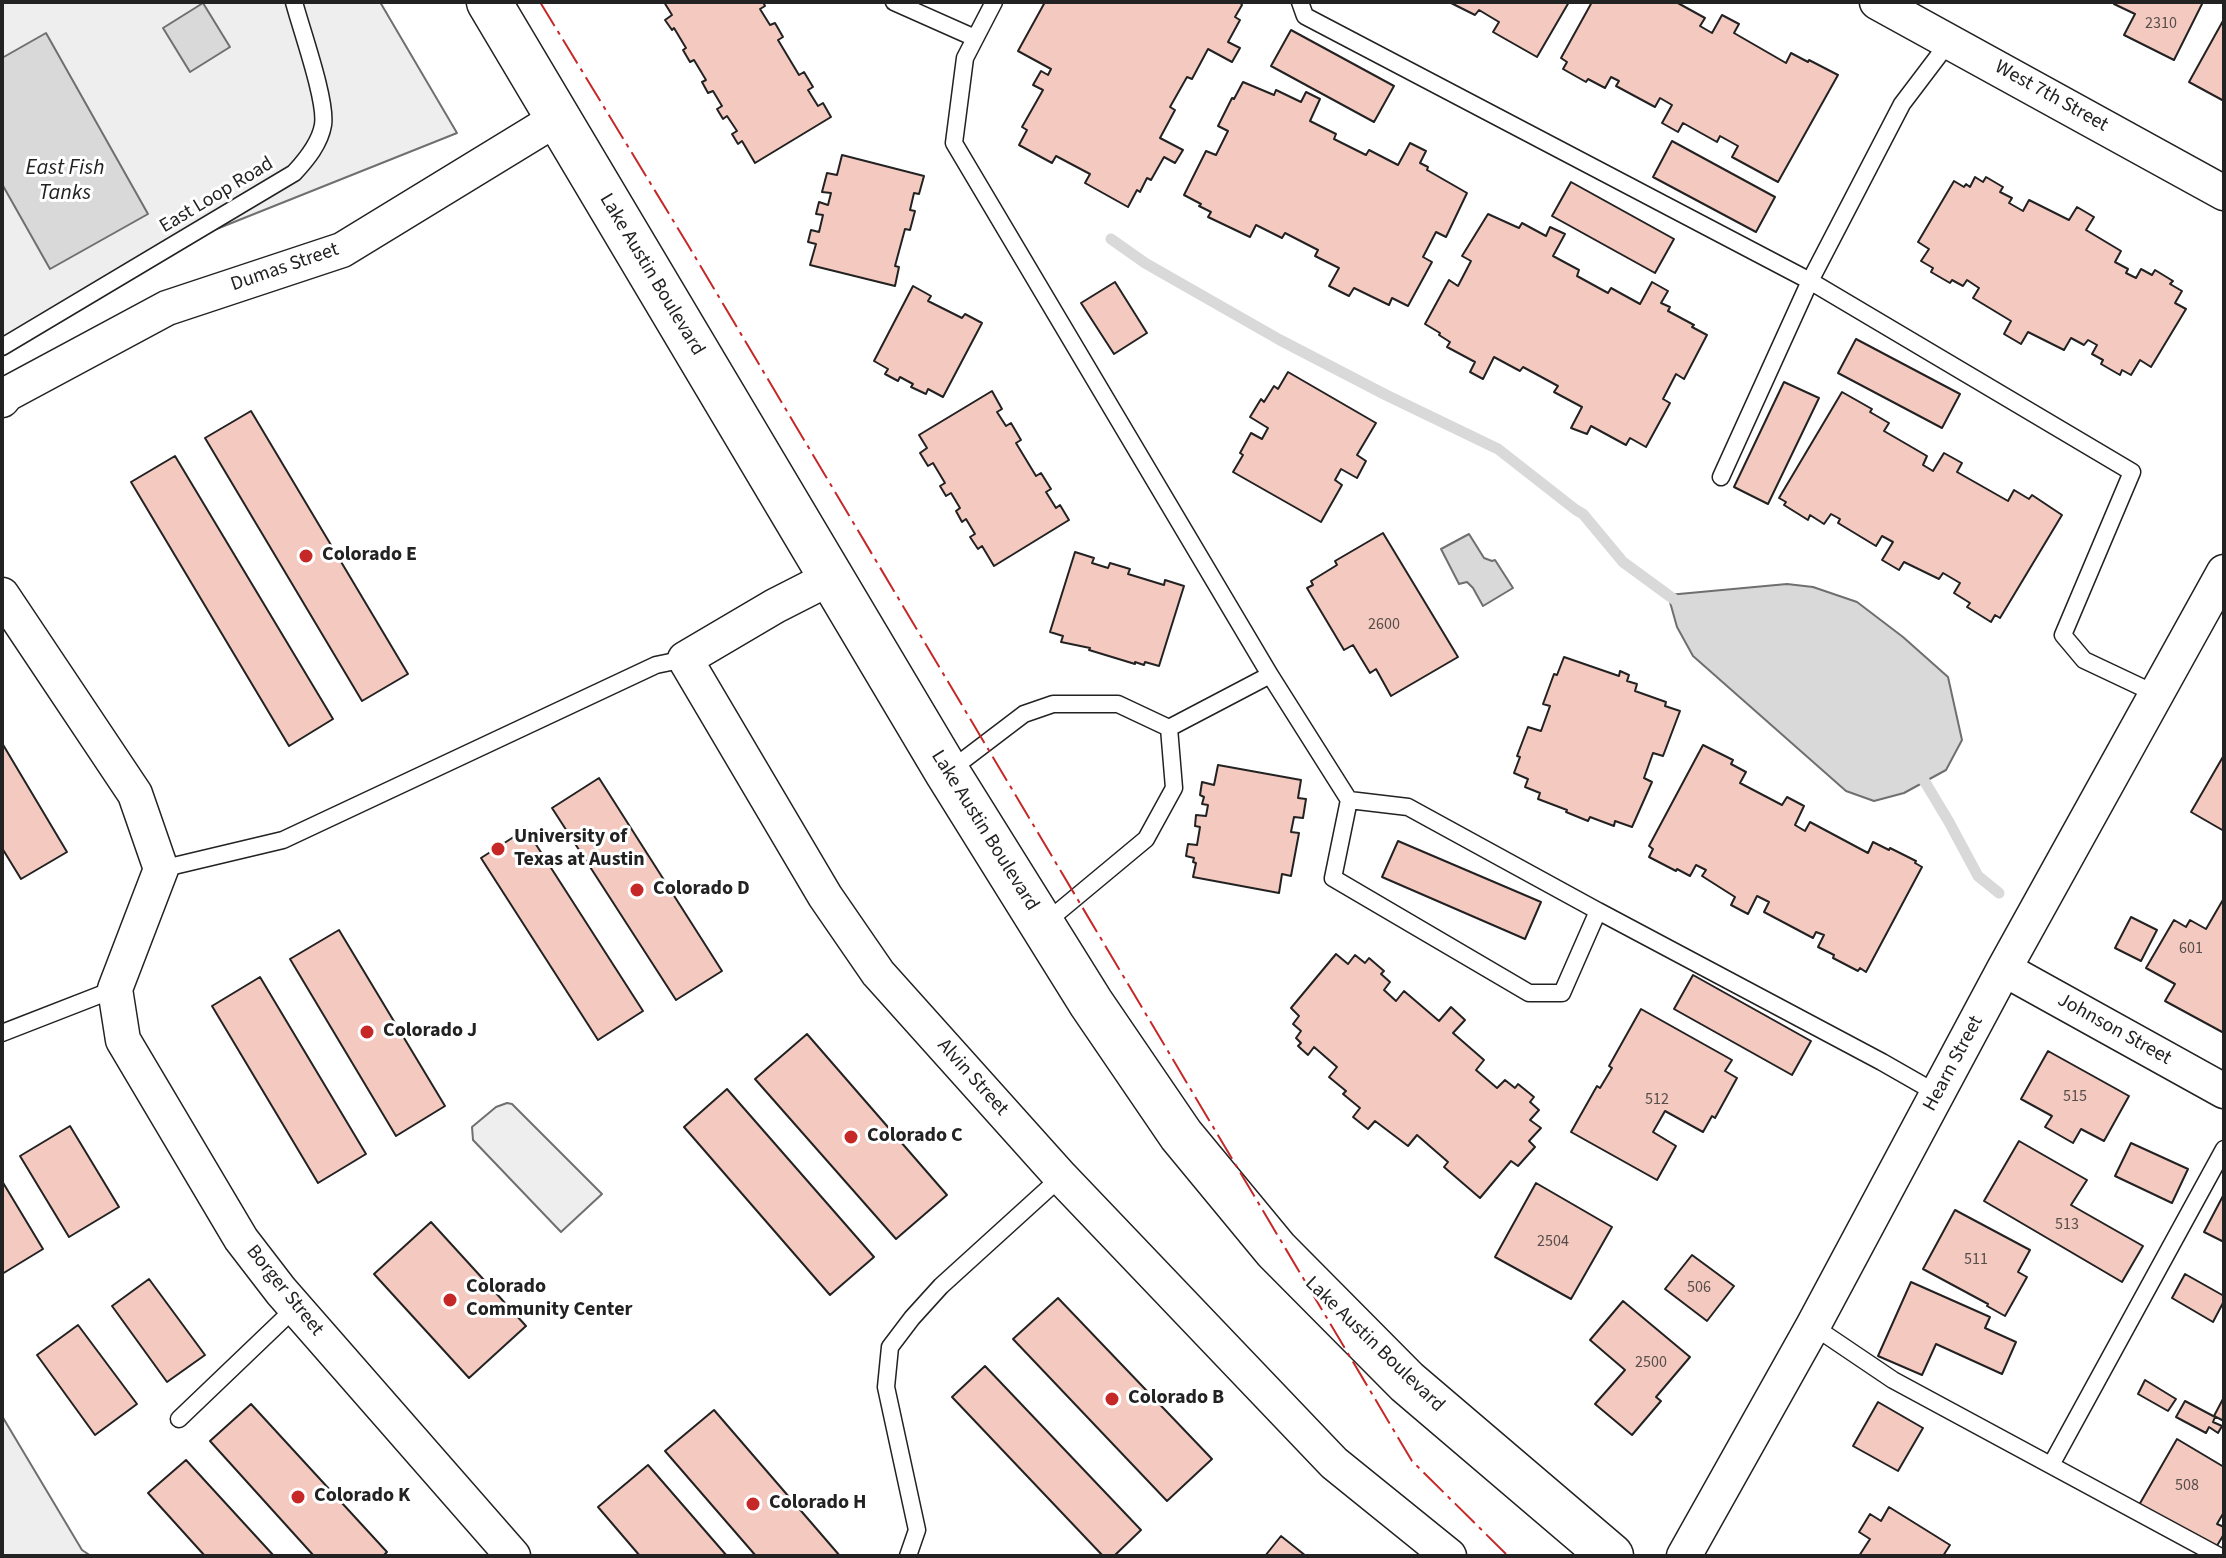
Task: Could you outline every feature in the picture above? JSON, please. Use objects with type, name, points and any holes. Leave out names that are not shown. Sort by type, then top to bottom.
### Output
[{"type":"main road","name":"Lake Austin Boulevard","points":[[489,2],[947,772],[1118,1045],[1181,1135],[1276,1250],[1407,1382],[1611,1556]]},
{"type":"street","name":"West 7th Street","points":[[1877,2],[2224,193]]},
{"type":"street","name":"Dumas Street","points":[[2,400],[7,394],[167,308],[342,250],[558,118]]},
{"type":"street","name":"Hearn Street","points":[[1684,1556],[1813,1326],[2004,969],[2224,572]]},
{"type":"street","points":[[685,659],[830,578]]},
{"type":"street","points":[[2,595],[135,794],[161,869],[115,989]]},
{"type":"street","name":"Alvin Street","points":[[685,659],[825,896],[878,973],[1061,1177],[1334,1463],[1449,1556]]},
{"type":"street","name":"Johnson Street","points":[[2004,969],[2224,1091]]},
{"type":"street","name":"Borger Street","points":[[115,989],[123,1040],[241,1239],[295,1308],[513,1556]]},
{"type":"lane","name":"East Loop Road","points":[[2,347],[294,173],[306,160],[319,139],[324,122],[294,2]]},
{"type":"lane","points":[[894,2],[975,38]]},
{"type":"lane","points":[[994,2],[965,58],[954,143],[1270,675],[1349,800],[1333,878],[1529,993],[1562,993],[1598,911]]},
{"type":"lane","points":[[1300,2],[1305,16],[1810,281],[2132,472],[2063,635],[2084,660],[2156,694]]},
{"type":"lane","points":[[1721,477],[1810,281],[1902,104],[1949,42]]},
{"type":"lane","points":[[161,869],[283,840],[656,665],[685,659]]},
{"type":"lane","points":[[1169,728],[1270,675]]},
{"type":"lane","points":[[947,772],[1024,714],[1053,704],[1118,704],[1169,728]]},
{"type":"lane","points":[[1042,925],[1146,839],[1174,788],[1169,728]]},
{"type":"lane","points":[[1349,800],[1408,807],[1938,1094]]},
{"type":"lane","points":[[2,1033],[115,989]]},
{"type":"lane","points":[[2051,1465],[2224,1149]]},
{"type":"lane","points":[[908,1556],[917,1530],[886,1387],[890,1347],[941,1286],[1061,1177]]},
{"type":"lane","points":[[179,1419],[295,1308]]},
{"type":"lane","points":[[1813,1326],[1893,1380],[2219,1556]]},
{"type":"shaded area","points":[[2,2],[380,2],[457,133],[199,236],[2,340]]},
{"type":"shaded area","points":[[512,1104],[602,1194],[561,1232],[473,1140],[472,1127],[496,1107]]},
{"type":"shaded area","points":[[2,1416],[82,1550],[91,1556],[2,1556]]},
{"type":"water","points":[[203,3],[230,47],[190,72],[163,28]]},
{"type":"water","name":"East Fish Tanks","points":[[46,33],[148,214],[50,269],[2,184],[2,58]]},
{"type":"water","points":[[1469,534],[1484,558],[1495,560],[1513,588],[1483,606],[1467,582],[1459,584],[1441,549]]},
{"type":"water","points":[[1787,584],[1813,587],[1857,602],[1948,677],[1962,740],[1946,770],[1904,793],[1874,801],[1846,791],[1693,656],[1677,627],[1668,595]]},
{"type":"building","points":[[664,2],[763,2],[765,6],[760,9],[770,25],[775,23],[783,37],[778,40],[799,75],[804,72],[813,87],[808,90],[818,106],[823,103],[831,117],[755,163],[742,141],[738,144],[732,134],[737,131],[727,116],[723,119],[717,109],[722,106],[713,91],[708,93],[702,82],[706,80],[694,60],[690,62],[683,50],[686,48],[665,20],[672,15]]},
{"type":"building","points":[[1045,2],[1240,2],[1242,5],[1235,17],[1240,20],[1228,42],[1240,48],[1232,62],[1208,49],[1192,79],[1187,77],[1170,107],[1175,110],[1160,138],[1183,150],[1175,163],[1164,157],[1151,180],[1147,178],[1128,207],[1085,183],[1090,174],[1056,156],[1052,163],[1019,145],[1027,130],[1022,127],[1043,90],[1033,85],[1041,71],[1048,75],[1051,69],[1018,51]]},
{"type":"building","points":[[1449,2],[1569,2],[1537,57],[1493,32],[1499,22],[1479,10],[1475,15]]},
{"type":"building","points":[[1592,2],[1676,2],[1705,18],[1700,26],[1712,33],[1722,15],[1739,24],[1734,33],[1786,63],[1791,53],[1838,75],[1778,182],[1732,157],[1738,146],[1720,136],[1717,142],[1683,123],[1678,132],[1662,123],[1672,105],[1660,98],[1655,107],[1616,86],[1619,81],[1611,77],[1605,88],[1563,69],[1567,62],[1561,58]]},
{"type":"building","points":[[2115,2],[2203,2],[2174,60],[2124,35],[2135,14]]},
{"type":"building","points":[[2224,19],[2224,101],[2189,82]]},
{"type":"building","points":[[1291,30],[1394,86],[1374,122],[1271,66]]},
{"type":"building","points":[[1243,82],[1274,95],[1276,90],[1301,102],[1306,92],[1320,99],[1310,121],[1336,134],[1334,139],[1366,155],[1369,150],[1398,165],[1410,143],[1426,151],[1420,163],[1428,167],[1427,170],[1467,193],[1446,237],[1436,232],[1423,257],[1432,262],[1408,306],[1392,298],[1389,305],[1354,288],[1349,296],[1329,286],[1339,268],[1315,256],[1318,250],[1285,233],[1282,238],[1256,225],[1250,237],[1208,217],[1211,212],[1184,195],[1206,151],[1216,155],[1228,131],[1218,126]]},
{"type":"building","points":[[1672,141],[1775,197],[1756,232],[1653,177]]},
{"type":"building","points":[[842,155],[924,176],[919,194],[914,193],[910,210],[915,211],[910,230],[905,229],[895,266],[899,267],[895,286],[810,265],[816,244],[808,242],[811,230],[819,232],[823,215],[816,214],[819,202],[828,205],[831,193],[822,192],[827,173],[837,175]]},
{"type":"building","points":[[1975,177],[1983,182],[1986,177],[2003,187],[2000,192],[2012,198],[2009,203],[2023,211],[2029,200],[2069,220],[2077,207],[2094,217],[2086,230],[2121,251],[2115,262],[2128,269],[2126,273],[2136,278],[2141,269],[2152,275],[2155,270],[2173,281],[2170,284],[2182,291],[2175,303],[2186,309],[2151,367],[2140,360],[2131,375],[2122,370],[2120,375],[2101,364],[2103,360],[2092,354],[2097,345],[2088,340],[2084,345],[2071,338],[2064,350],[2028,332],[2021,344],[2004,334],[2011,321],[1973,298],[1979,288],[1967,280],[1963,286],[1952,280],[1950,283],[1931,272],[1933,268],[1921,261],[1929,249],[1918,242],[1954,181],[1970,187]]},
{"type":"building","points":[[1571,182],[1674,239],[1655,273],[1552,216]]},
{"type":"building","points":[[1488,214],[1519,228],[1522,223],[1546,236],[1550,227],[1565,234],[1553,256],[1579,270],[1577,276],[1608,293],[1611,288],[1640,304],[1652,282],[1668,291],[1661,303],[1670,307],[1668,311],[1707,335],[1684,379],[1676,374],[1663,399],[1670,403],[1646,447],[1630,438],[1626,445],[1591,426],[1587,434],[1571,428],[1582,407],[1554,392],[1558,386],[1523,367],[1520,371],[1494,357],[1483,379],[1470,372],[1475,362],[1447,347],[1450,342],[1425,324],[1449,280],[1458,286],[1471,261],[1462,256]]},
{"type":"building","points":[[1115,282],[1147,333],[1114,354],[1081,303]]},
{"type":"building","points":[[913,286],[931,296],[928,301],[962,318],[965,314],[982,323],[943,397],[928,389],[926,394],[900,377],[898,381],[885,374],[888,369],[874,361]]},
{"type":"building","points":[[1856,339],[1960,394],[1942,428],[1838,373]]},
{"type":"building","points":[[1288,372],[1376,423],[1357,455],[1366,461],[1357,478],[1341,469],[1335,480],[1342,485],[1321,522],[1233,472],[1251,433],[1262,439],[1268,428],[1250,417],[1274,386],[1278,389]]},
{"type":"building","points":[[1784,382],[1819,398],[1768,504],[1734,487]]},
{"type":"building","points":[[992,391],[1002,409],[997,412],[1006,426],[1011,423],[1021,440],[1016,443],[1036,476],[1041,473],[1051,489],[1046,492],[1056,508],[1060,505],[1069,520],[994,566],[982,546],[978,549],[970,537],[975,534],[966,519],[962,522],[956,511],[960,508],[951,493],[946,496],[940,486],[945,483],[933,463],[928,466],[920,453],[927,448],[919,435]]},
{"type":"building","points":[[1842,392],[1889,423],[1884,431],[1927,456],[1923,465],[1933,471],[1944,453],[1962,463],[1957,472],[2008,501],[2014,490],[2029,499],[2032,495],[2062,515],[2000,618],[1995,615],[1991,622],[1967,607],[1970,603],[1954,593],[1960,583],[1943,573],[1939,579],[1904,562],[1899,570],[1882,560],[1893,542],[1882,536],[1876,546],[1838,523],[1840,519],[1831,514],[1824,524],[1810,515],[1808,520],[1784,505],[1786,502],[1779,498]]},
{"type":"building","name":"Colorado E","points":[[251,411],[408,674],[362,701],[205,438]]},
{"type":"building","points":[[175,456],[333,719],[289,746],[131,482]]},
{"type":"building","points":[[1383,533],[1458,657],[1391,696],[1376,669],[1370,673],[1353,645],[1344,650],[1307,588],[1313,585],[1311,581],[1337,565],[1335,561]]},
{"type":"building","points":[[1075,552],[1094,558],[1092,563],[1108,568],[1110,563],[1130,569],[1128,574],[1164,585],[1165,580],[1184,586],[1159,666],[1145,662],[1144,665],[1135,664],[1090,648],[1061,642],[1063,636],[1050,632]]},
{"type":"building","points":[[1564,657],[1619,676],[1620,671],[1629,675],[1627,681],[1637,684],[1635,691],[1666,702],[1665,706],[1680,711],[1663,756],[1653,753],[1644,778],[1652,782],[1632,827],[1615,821],[1614,826],[1590,817],[1588,821],[1566,812],[1538,799],[1540,793],[1525,787],[1528,779],[1514,773],[1528,727],[1541,731],[1550,706],[1543,704]]},
{"type":"building","points":[[2,743],[67,852],[21,879],[2,848]]},
{"type":"building","points":[[1703,745],[1733,760],[1731,764],[1746,772],[1740,783],[1782,805],[1787,797],[1804,806],[1795,825],[1805,831],[1810,822],[1868,853],[1873,842],[1916,861],[1922,867],[1866,972],[1833,958],[1834,955],[1818,947],[1824,935],[1816,932],[1813,938],[1764,912],[1769,902],[1757,896],[1748,914],[1731,905],[1735,897],[1702,876],[1706,870],[1696,865],[1690,876],[1649,857],[1653,849],[1649,846]]},
{"type":"building","points":[[2224,755],[2224,831],[2191,812]]},
{"type":"building","points":[[1218,765],[1301,780],[1298,798],[1306,799],[1303,818],[1294,817],[1291,832],[1299,833],[1291,876],[1282,874],[1279,893],[1193,877],[1196,863],[1193,862],[1194,858],[1186,856],[1188,844],[1197,845],[1200,827],[1195,826],[1196,815],[1206,816],[1208,805],[1202,804],[1204,797],[1200,795],[1202,782],[1214,785]]},
{"type":"building","name":"Colorado D","points":[[599,778],[722,971],[676,1000],[552,808]]},
{"type":"building","points":[[526,829],[643,1011],[598,1040],[481,858]]},
{"type":"building","points":[[1398,841],[1541,902],[1525,939],[1382,877]]},
{"type":"building","points":[[2224,898],[2224,1033],[2165,1001],[2175,984],[2146,968],[2174,920],[2186,927],[2190,920],[2206,929]]},
{"type":"building","points":[[2131,917],[2157,930],[2141,961],[2115,948]]},
{"type":"building","name":"Colorado J","points":[[339,930],[445,1106],[396,1136],[290,959]]},
{"type":"building","points":[[1336,954],[1348,964],[1355,955],[1365,963],[1369,958],[1384,971],[1381,974],[1390,982],[1384,990],[1396,1001],[1404,991],[1439,1021],[1451,1007],[1465,1020],[1453,1033],[1484,1060],[1476,1070],[1497,1088],[1505,1080],[1515,1088],[1518,1084],[1534,1097],[1530,1102],[1539,1110],[1530,1120],[1541,1128],[1529,1141],[1535,1147],[1518,1166],[1511,1161],[1480,1198],[1444,1167],[1448,1162],[1417,1135],[1408,1146],[1375,1121],[1368,1129],[1353,1117],[1360,1108],[1329,1077],[1337,1067],[1314,1047],[1308,1055],[1298,1046],[1301,1043],[1296,1038],[1301,1031],[1293,1024],[1299,1016],[1291,1008]]},
{"type":"building","points":[[1693,975],[1811,1041],[1792,1075],[1674,1009]]},
{"type":"building","points":[[260,977],[366,1154],[318,1183],[212,1006]]},
{"type":"building","points":[[1641,1009],[1732,1060],[1725,1071],[1737,1078],[1715,1118],[1712,1116],[1703,1132],[1665,1111],[1653,1132],[1676,1146],[1657,1180],[1571,1132],[1597,1086],[1600,1088],[1612,1068],[1609,1066]]},
{"type":"building","name":"Colorado C","points":[[807,1034],[947,1195],[896,1239],[755,1079]]},
{"type":"building","points":[[2048,1051],[2129,1096],[2104,1141],[2081,1129],[2073,1143],[2045,1127],[2052,1116],[2021,1099]]},
{"type":"building","points":[[727,1089],[874,1257],[830,1295],[684,1127]]},
{"type":"building","points":[[70,1126],[119,1207],[69,1237],[20,1156]]},
{"type":"building","points":[[2019,1141],[2087,1180],[2071,1205],[2143,1246],[2122,1282],[1984,1201]]},
{"type":"building","points":[[2131,1143],[2188,1169],[2172,1203],[2115,1176]]},
{"type":"building","points":[[2,1181],[43,1249],[2,1274]]},
{"type":"building","points":[[1536,1183],[1612,1227],[1571,1299],[1495,1257]]},
{"type":"building","points":[[2224,1194],[2224,1242],[2204,1232]]},
{"type":"building","points":[[1955,1210],[2030,1250],[2018,1272],[2027,1277],[2005,1316],[1923,1269]]},
{"type":"building","name":"Colorado Community Center","points":[[431,1222],[526,1326],[469,1378],[374,1274]]},
{"type":"building","points":[[1692,1255],[1734,1286],[1707,1321],[1665,1289]]},
{"type":"building","points":[[2185,1274],[2224,1296],[2213,1322],[2172,1298]]},
{"type":"building","points":[[149,1279],[205,1355],[167,1382],[112,1306]]},
{"type":"building","points":[[1911,1282],[1990,1317],[1985,1328],[2016,1342],[2002,1374],[1936,1344],[1922,1375],[1878,1356]]},
{"type":"building","name":"Colorado B","points":[[1058,1298],[1212,1459],[1167,1501],[1013,1339]]},
{"type":"building","points":[[1623,1301],[1690,1357],[1656,1397],[1661,1401],[1632,1435],[1595,1404],[1625,1370],[1590,1340]]},
{"type":"building","points":[[78,1325],[137,1404],[95,1435],[37,1355]]},
{"type":"building","points":[[985,1366],[1141,1530],[1114,1556],[1103,1556],[952,1397]]},
{"type":"building","points":[[2145,1380],[2176,1399],[2168,1411],[2138,1394]]},
{"type":"building","points":[[2224,1397],[2224,1421],[2214,1416]]},
{"type":"building","points":[[2185,1401],[2215,1417],[2213,1422],[2222,1426],[2218,1433],[2209,1427],[2206,1433],[2176,1417]]},
{"type":"building","points":[[1878,1402],[1923,1428],[1898,1471],[1853,1446]]},
{"type":"building","name":"Colorado K","points":[[251,1404],[387,1552],[383,1556],[314,1556],[210,1441]]},
{"type":"building","name":"Colorado H","points":[[714,1410],[840,1556],[756,1556],[665,1451]]},
{"type":"building","points":[[2177,1439],[2224,1467],[2224,1512],[2217,1524],[2224,1527],[2224,1534],[2215,1549],[2139,1505]]},
{"type":"building","points":[[186,1460],[274,1556],[205,1556],[148,1493]]},
{"type":"building","name":"Colorado H","points":[[648,1465],[727,1556],[640,1556],[598,1507]]},
{"type":"building","points":[[1889,1507],[1950,1545],[1943,1556],[1859,1556],[1870,1539],[1859,1532],[1870,1514],[1881,1521]]},
{"type":"building","points":[[1281,1536],[1306,1556],[1265,1556]]},
{"type":"waterway","points":[[1111,239],[1145,263],[1280,340],[1498,449],[1583,514],[1623,562],[1679,603]]},
{"type":"waterway","points":[[1916,771],[1949,822],[1978,876],[1999,893]]},
{"type":"power","points":[[540,2],[1412,1461],[1508,1556]]},
{"type":"place","name":"Colorado E","points":[[306,556]]},
{"type":"place","name":"University of Texas at Austin","points":[[498,849]]},
{"type":"place","name":"Colorado D","points":[[637,890]]},
{"type":"place","name":"Colorado J","points":[[367,1032]]},
{"type":"place","name":"Colorado C","points":[[851,1137]]},
{"type":"place","name":"Colorado Community Center","points":[[450,1300]]},
{"type":"place","name":"Colorado B","points":[[1112,1399]]},
{"type":"place","name":"Colorado K","points":[[298,1497]]},
{"type":"place","name":"Colorado H","points":[[753,1504]]}]
